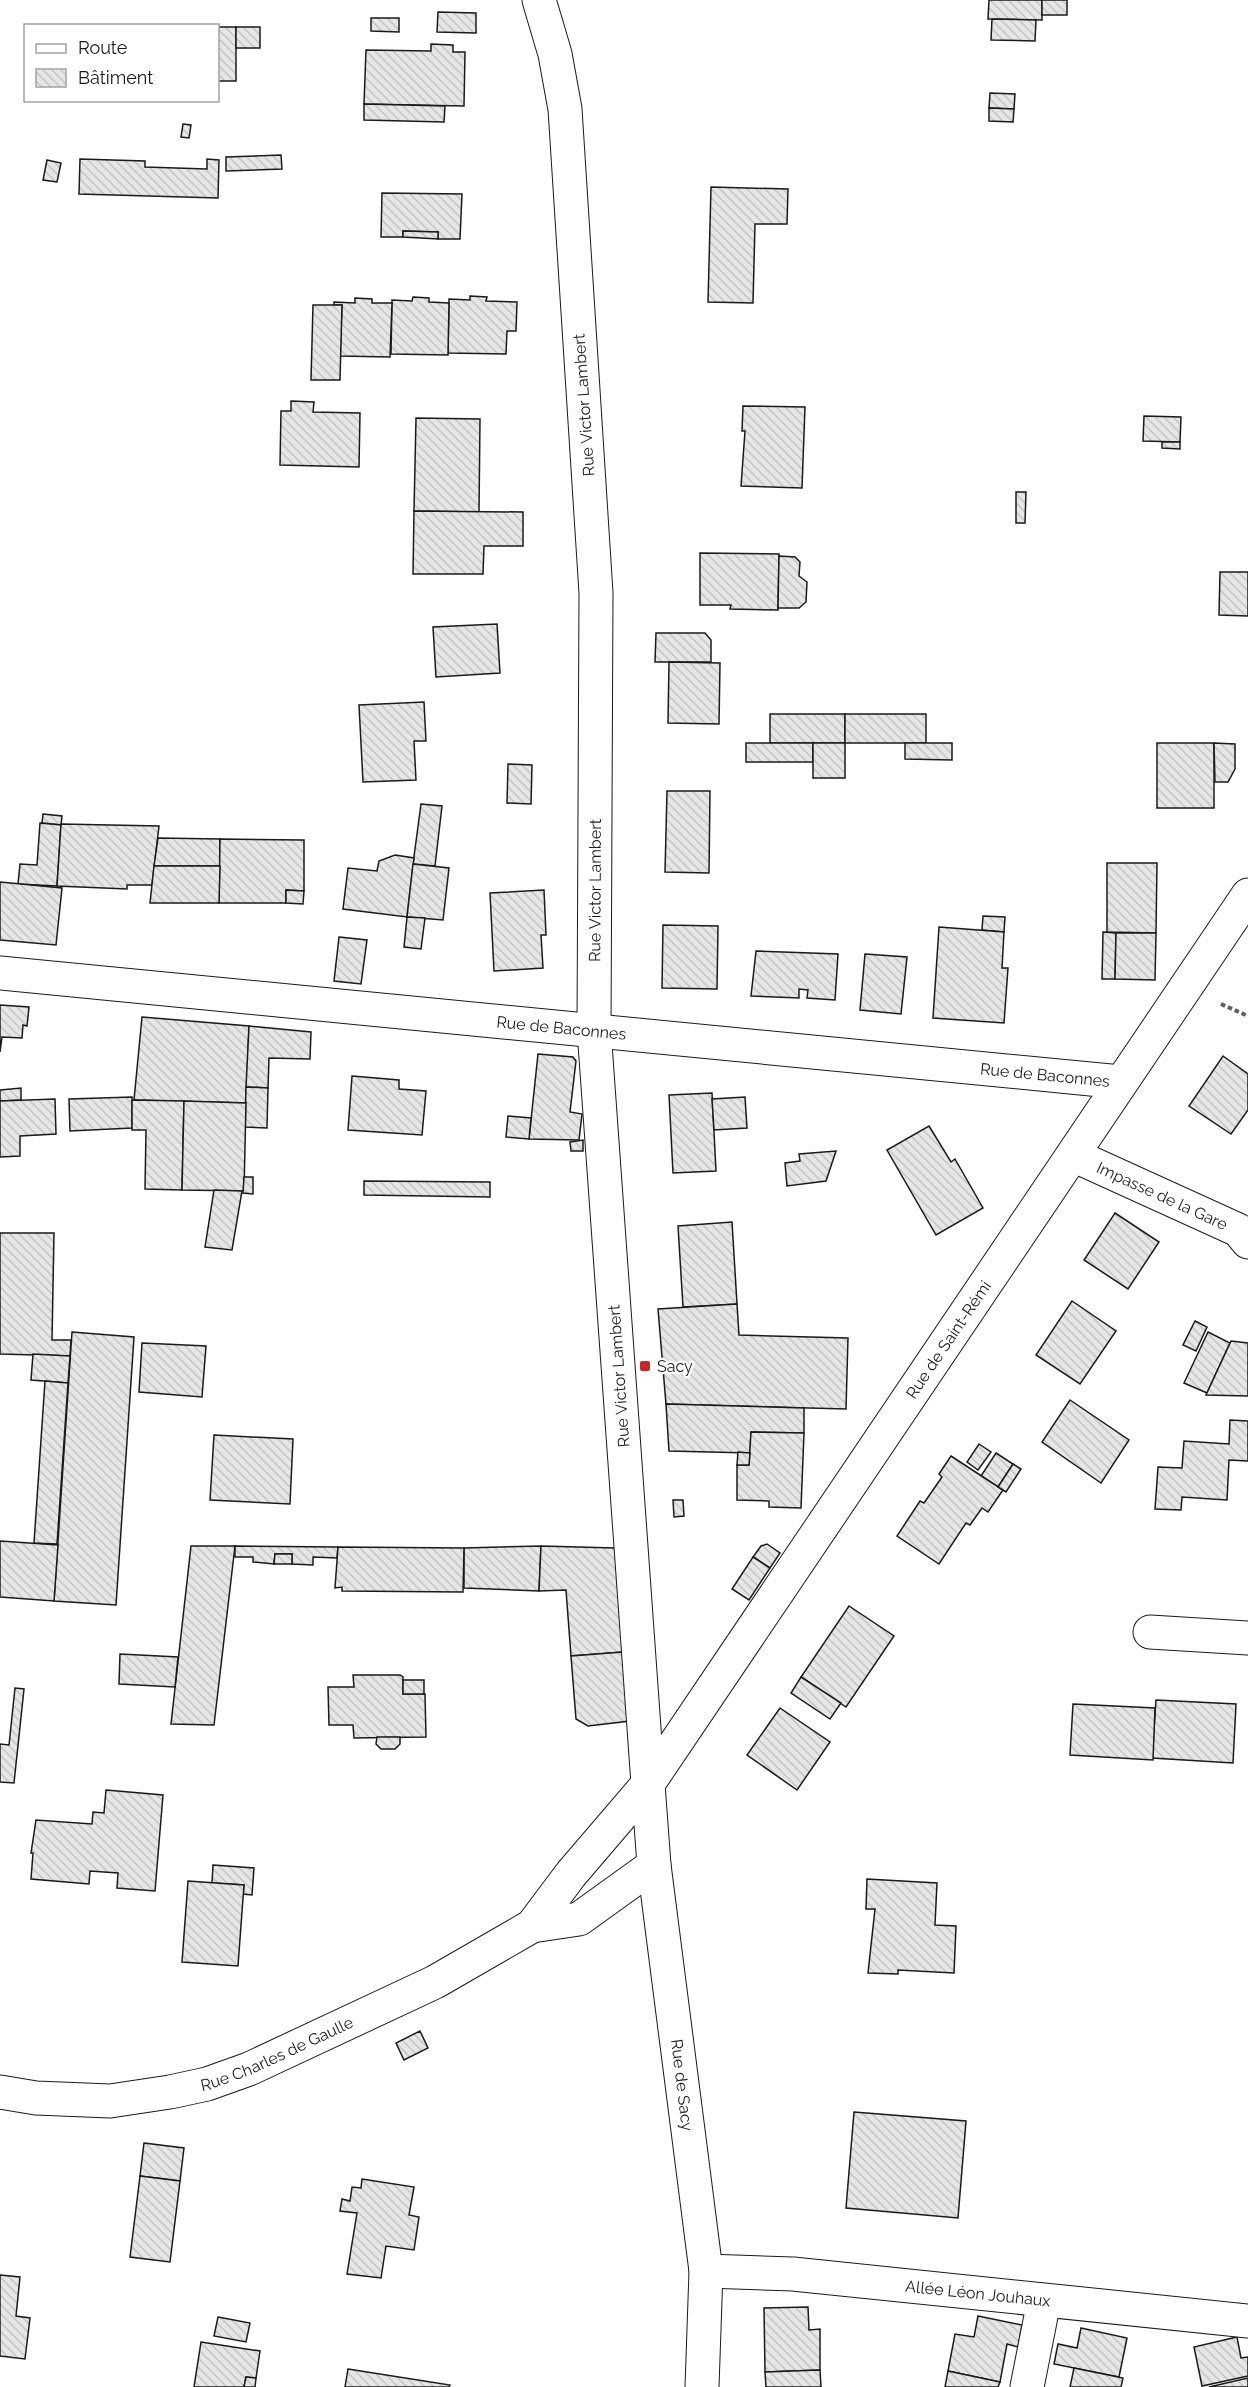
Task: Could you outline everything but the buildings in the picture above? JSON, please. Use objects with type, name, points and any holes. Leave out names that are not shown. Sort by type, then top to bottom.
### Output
[{"type":"street","name":"Rue Victor Lambert","points":[[538,0],[555,54],[565,109],[595,581],[594,1030],[648,1784]]},
{"type":"street","name":"Rue de Saint-Rémi","points":[[648,1784],[1248,895]]},
{"type":"street","name":"Rue de Baconnes","points":[[0,974],[1121,1082]]},
{"type":"street","name":"Impasse de la Gare","points":[[1073,1155],[1238,1230],[1248,1242]]},
{"type":"street","points":[[1150,1632],[1248,1638]]},
{"type":"street","name":"Rue de Sacy","points":[[648,1784],[654,1866],[706,2271],[702,2387]]},
{"type":"street","name":"Rue Charles de Gaulle","points":[[532,1926],[571,1874],[648,1784]]},
{"type":"street","name":"Rue Charles de Gaulle","points":[[0,2092],[36,2098],[110,2101],[207,2084],[249,2069],[435,1982],[532,1926],[579,1918],[654,1866]]},
{"type":"street","name":"Allée Léon Jouhaux","points":[[706,2271],[793,2274],[1248,2321]]},
{"type":"street","points":[[1027,2387],[1044,2301]]},
{"type":"place","name":"Sacy","points":[[645,1366]]}]
